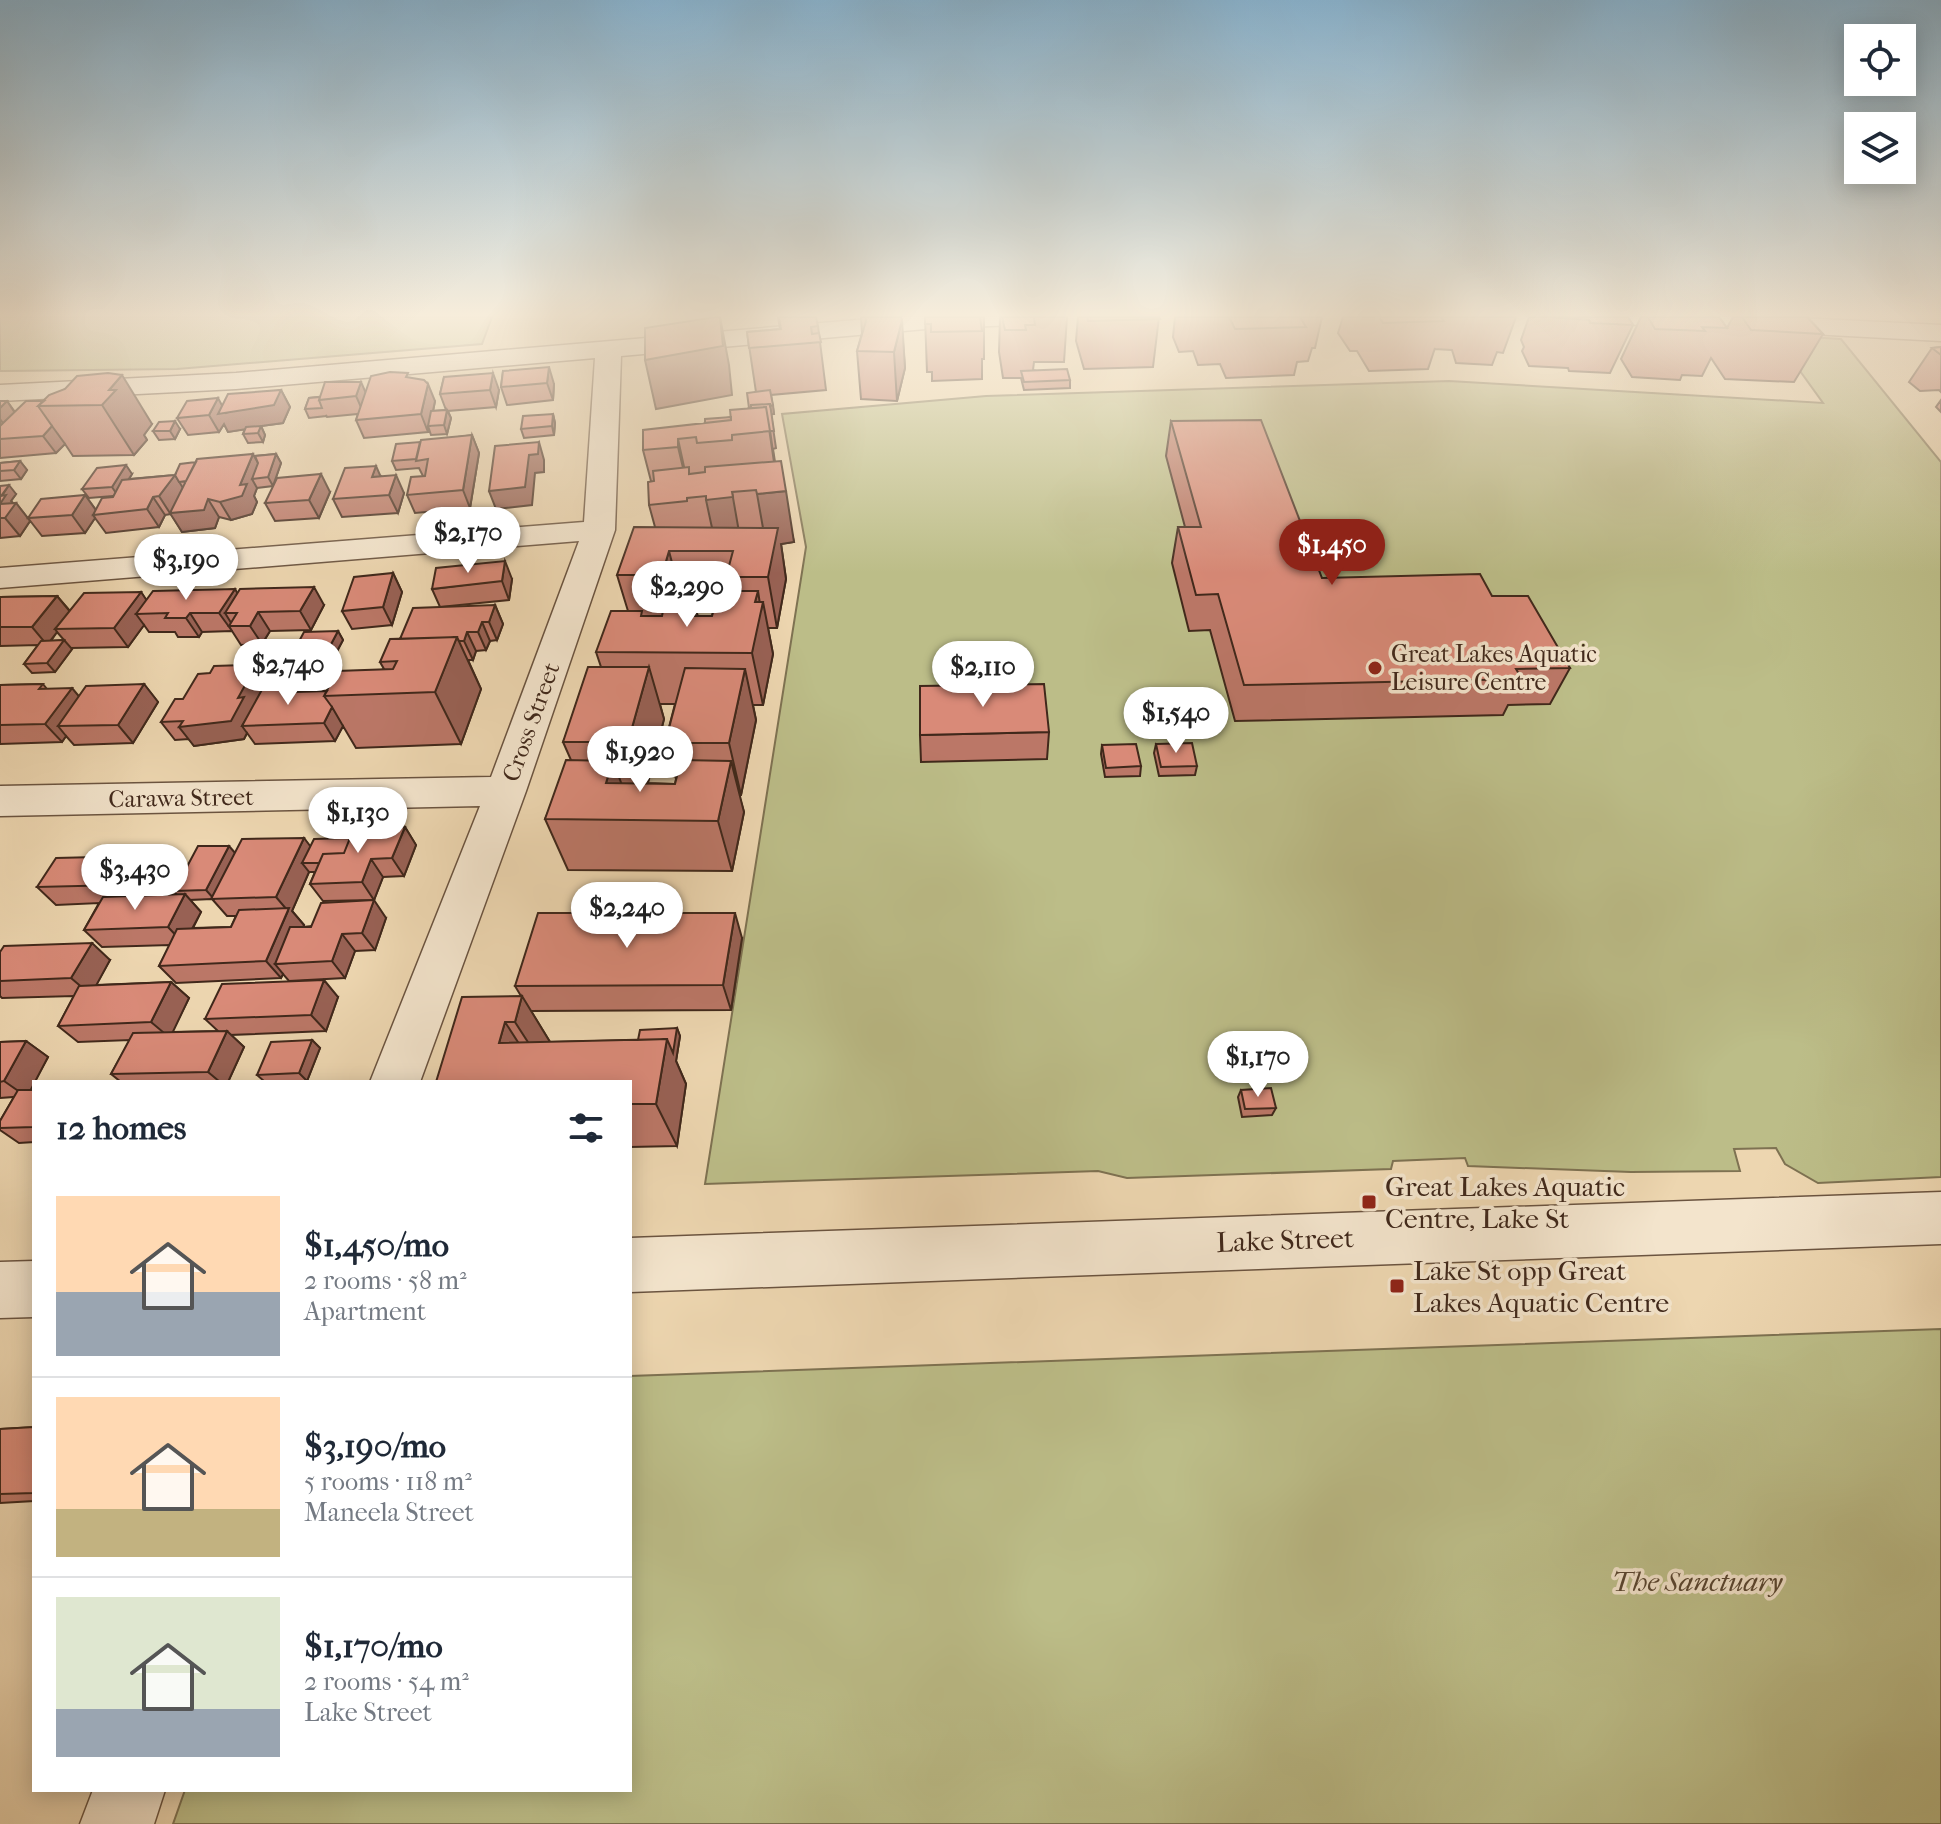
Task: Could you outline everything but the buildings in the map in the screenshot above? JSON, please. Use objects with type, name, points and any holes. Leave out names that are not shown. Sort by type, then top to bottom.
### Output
[{"type":"street","name":"Cross Street","points":[[396,1080],[506,791],[599,530],[605,402]]},
{"type":"street","points":[[0,578],[599,530]]},
{"type":"street","name":"Carawa Street","points":[[0,801],[506,791]]},
{"type":"street","name":"Lake Street","points":[[632,1265],[1941,1218]]},
{"type":"street","points":[[0,1290],[32,1289]]},
{"type":"street","points":[[117,1824],[128,1792]]},
{"type":"green space","points":[[917,402],[1892,402],[1941,462],[1941,1177],[1818,1183],[1785,1164],[1776,1148],[1734,1149],[1740,1171],[1631,1172],[1468,1166],[1465,1158],[1393,1161],[1391,1169],[1127,1178],[1098,1171],[705,1184],[806,547],[782,414]]},
{"type":"green space","name":"The Sanctuary","points":[[1941,1329],[1941,1824],[173,1824],[184,1792],[632,1792],[632,1376]]},
{"type":"place","name":"Great Lakes Aquatic Leisure Centre","points":[[1375,668]]},
{"type":"place","name":"Great Lakes Aquatic Centre, Lake St","points":[[1369,1202]]},
{"type":"place","name":"Lake St opp Great Lakes Aquatic Centre","points":[[1397,1286]]}]
